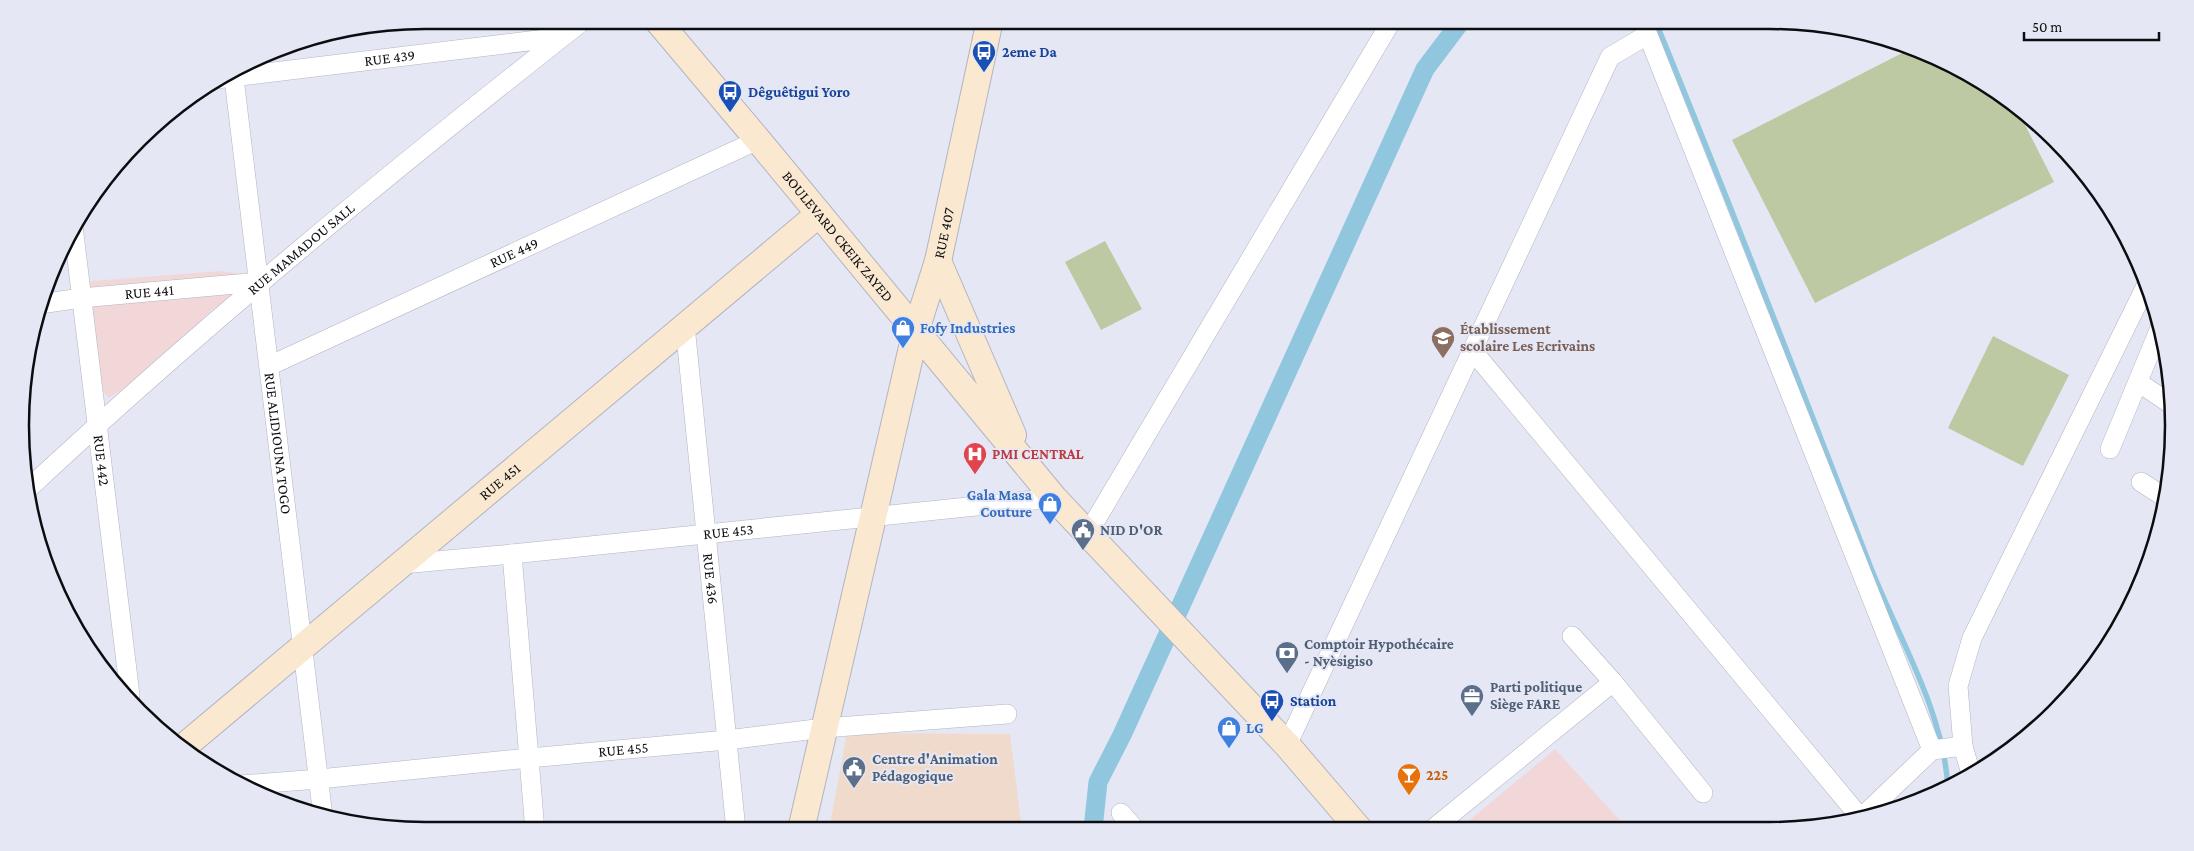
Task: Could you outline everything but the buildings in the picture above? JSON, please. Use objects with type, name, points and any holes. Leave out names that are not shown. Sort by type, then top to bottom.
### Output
[{"type":"main road","name":"BOULEVARD CKEIK ZAYED","points":[[665,29],[1054,498],[1287,745],[1353,822]]},
{"type":"main road","name":"RUE 407","points":[[988,29],[938,261],[1025,464]]},
{"type":"main road","name":"RUE 451","points":[[188,743],[819,214]]},
{"type":"main road","points":[[803,822],[916,330],[938,261]]},
{"type":"street","name":"RUE MAMADOU SALL","points":[[33,484],[97,425],[259,282],[572,29]]},
{"type":"street","points":[[1088,533],[1387,29]]},
{"type":"street","points":[[1287,745],[1610,57],[1643,29]]},
{"type":"street","points":[[1646,29],[1932,750]]},
{"type":"street","name":"RUE 439","points":[[244,73],[562,37]]},
{"type":"street","name":"RUE ALIDIOUNA TOGO","points":[[229,81],[259,282],[322,809]]},
{"type":"street","name":"RUE 449","points":[[269,366],[758,140]]},
{"type":"street","name":"RUE 442","points":[[75,241],[129,689]]},
{"type":"street","name":"RUE 441","points":[[48,303],[81,298],[259,282]]},
{"type":"street","points":[[1969,768],[1963,746],[1958,686],[1972,638],[2142,293]]},
{"type":"street","name":"RUE 436","points":[[685,326],[735,822]]},
{"type":"street","points":[[2110,449],[2156,339]]},
{"type":"street","points":[[1472,350],[1856,813]]},
{"type":"street","points":[[2138,382],[2164,400]]},
{"type":"street","points":[[2141,482],[2159,494]]},
{"type":"street","name":"RUE 453","points":[[402,564],[1054,498]]},
{"type":"street","points":[[512,554],[534,822]]},
{"type":"street","points":[[1572,636],[1613,682],[1703,793]]},
{"type":"street","points":[[1441,822],[1613,682]]},
{"type":"street","name":"RUE 455","points":[[256,784],[726,740],[824,728],[1007,714]]},
{"type":"street","points":[[1870,809],[1932,750],[1963,746]]},
{"type":"street","points":[[1121,813],[1129,822]]},
{"type":"shaded area","points":[[221,271],[244,274],[244,289],[213,309],[142,376],[109,398],[91,379],[74,312],[91,281]]},
{"type":"shaded area","points":[[847,733],[1010,734],[1021,822],[830,822]]},
{"type":"shaded area","points":[[1555,749],[1622,822],[1467,822]]},
{"type":"green space","points":[[1903,53],[1967,82],[2024,122],[2054,182],[1815,303],[1732,140]]},
{"type":"green space","points":[[1105,241],[1142,309],[1101,330],[1065,262]]},
{"type":"green space","points":[[1993,336],[2069,375],[2023,466],[1948,428]]},
{"type":"waterway","points":[[1094,822],[1098,782],[1122,735],[1425,69],[1455,29]]},
{"type":"waterway","points":[[1659,29],[1737,223],[1869,563],[1929,702],[1945,760],[1947,779]]},
{"type":"place","name":"2eme Da","points":[[984,73]]},
{"type":"place","name":"Dêguêtigui Yoro","points":[[730,113]]},
{"type":"place","name":"Fofy Industries","points":[[903,349]]},
{"type":"place","name":"Établissement scolaire Les Ecrivains","points":[[1443,359]]},
{"type":"place","name":"PMI CENTRAL","points":[[975,475]]},
{"type":"place","name":"Gala Masa Couture","points":[[1050,525]]},
{"type":"place","name":"NID D'OR","points":[[1083,551]]},
{"type":"place","name":"Comptoir Hypothécaire - Nyèsigiso","points":[[1287,674]]},
{"type":"place","name":"Parti politique Siège FARE","points":[[1472,717]]},
{"type":"place","name":"Station","points":[[1272,722]]},
{"type":"place","name":"LG","points":[[1229,749]]},
{"type":"place","name":"Centre d'Animation Pédagogique","points":[[854,789]]},
{"type":"place","name":"225","points":[[1409,796]]}]
